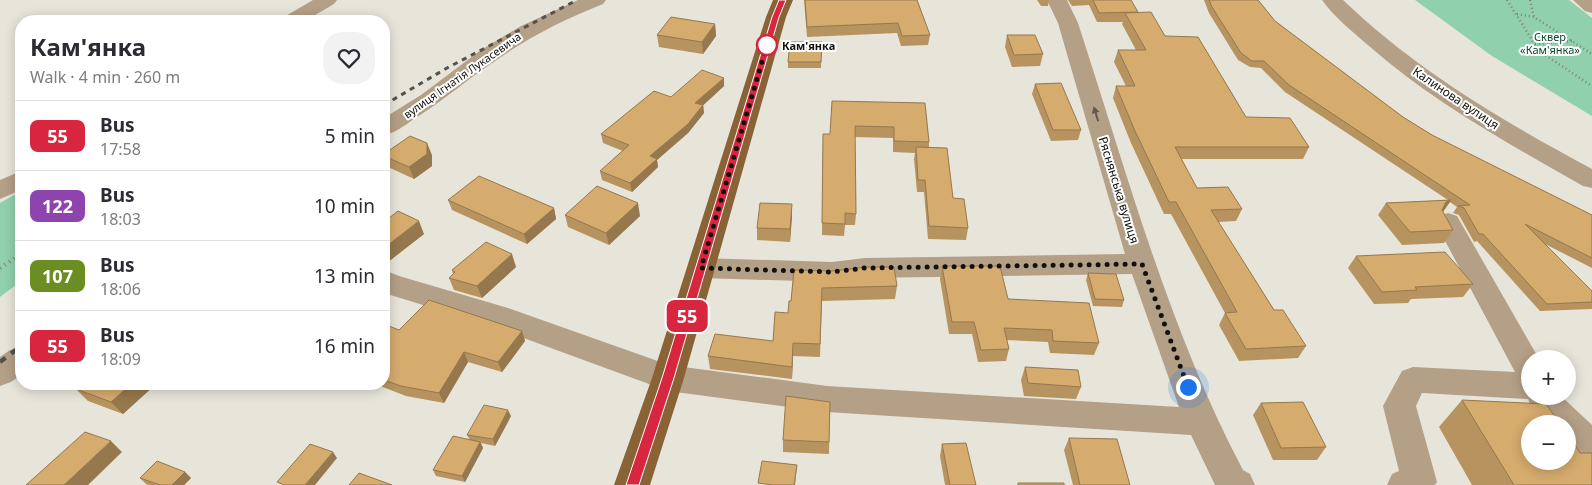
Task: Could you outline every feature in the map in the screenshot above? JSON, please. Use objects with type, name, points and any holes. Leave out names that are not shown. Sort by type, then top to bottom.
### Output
[{"type":"main road","points":[[632,485],[668,378],[776,17],[783,0]]},
{"type":"street","points":[[301,15],[327,0]]},
{"type":"street","name":"вулиця Ігнатія Лукасевича","points":[[390,124],[429,100],[489,55],[528,30],[560,14],[596,0]]},
{"type":"street","name":"Ряснянська вулиця","points":[[1058,0],[1068,23],[1142,264],[1201,422],[1231,481],[1237,485]]},
{"type":"street","name":"Калинова вулиця","points":[[1332,0],[1365,33],[1451,98],[1499,128],[1592,180]]},
{"type":"street","points":[[1583,0],[1592,7]]},
{"type":"street","points":[[0,191],[15,182]]},
{"type":"street","points":[[1448,222],[1521,355]]},
{"type":"street","points":[[701,268],[832,272],[865,268],[1142,264]]},
{"type":"street","points":[[390,284],[497,316],[668,378],[827,399],[1201,422]]},
{"type":"street","points":[[0,373],[15,363]]},
{"type":"street","points":[[1406,485],[1419,482],[1398,406],[1413,380],[1521,386]]},
{"type":"street","points":[[1548,405],[1558,415]]},
{"type":"street","points":[[1576,432],[1592,445]]},
{"type":"path","points":[[1507,0],[1539,51],[1592,86]]},
{"type":"path","points":[[1530,0],[1530,7],[1534,16]]},
{"type":"path","points":[[1516,14],[1534,16],[1592,54]]},
{"type":"path","points":[[1535,44],[1572,41]]},
{"type":"path","points":[[0,268],[15,258]]},
{"type":"green space","name":"Сквер «Кам'янка»","points":[[1415,0],[1569,0],[1592,18],[1592,116],[1492,56]]},
{"type":"green space","points":[[15,194],[15,286],[0,297],[0,203]]},
{"type":"building","points":[[805,0],[917,0],[930,35],[902,36],[898,23],[807,27]]},
{"type":"building","points":[[1093,0],[1131,0],[1138,12],[1099,13]]},
{"type":"building","points":[[1209,0],[1258,0],[1275,21],[1403,117],[1432,135],[1592,215],[1592,258],[1525,224],[1592,291],[1592,302],[1547,304],[1483,234],[1479,234],[1464,208],[1458,206],[1470,205],[1289,85],[1264,61],[1252,61],[1241,53]]},
{"type":"building","points":[[1151,12],[1165,36],[1198,37],[1246,117],[1290,118],[1309,147],[1175,147],[1197,188],[1228,187],[1242,209],[1211,210],[1274,310],[1283,310],[1306,346],[1246,349],[1225,313],[1237,312],[1176,202],[1169,202],[1135,131],[1116,86],[1135,86],[1118,50],[1146,50],[1125,13]]},
{"type":"building","points":[[671,17],[715,24],[702,42],[657,35]]},
{"type":"building","points":[[1007,35],[1035,35],[1043,54],[1014,55]]},
{"type":"building","points":[[790,42],[822,42],[821,62],[788,62]]},
{"type":"building","points":[[702,70],[724,78],[695,103],[703,105],[688,124],[650,156],[657,159],[630,183],[600,171],[629,145],[601,134],[654,91],[671,97]]},
{"type":"building","points":[[1061,83],[1081,130],[1053,130],[1035,84]]},
{"type":"building","points":[[832,101],[925,103],[929,142],[894,141],[894,127],[855,126],[856,214],[845,213],[845,224],[822,223],[823,134],[830,134]]},
{"type":"building","points":[[410,136],[427,143],[427,154],[409,167],[390,159],[390,150]]},
{"type":"building","points":[[916,147],[947,148],[953,198],[964,199],[968,228],[929,226],[925,180],[918,180]]},
{"type":"building","points":[[479,176],[554,208],[524,234],[448,200]]},
{"type":"building","points":[[597,186],[638,203],[606,233],[565,215]]},
{"type":"building","points":[[1451,200],[1446,202],[1442,210],[1453,230],[1410,232],[1386,203]]},
{"type":"building","points":[[760,203],[792,204],[790,229],[757,228]]},
{"type":"building","points":[[398,211],[419,221],[390,243],[390,217]]},
{"type":"building","points":[[486,242],[512,254],[477,286],[449,278],[455,272],[452,270]]},
{"type":"building","points":[[1445,252],[1473,284],[1415,287],[1417,290],[1382,292],[1356,256]]},
{"type":"building","points":[[942,266],[1000,266],[1008,299],[1089,303],[1099,343],[1053,341],[1052,330],[1004,328],[1009,349],[981,350],[974,322],[952,322]]},
{"type":"building","points":[[866,267],[894,267],[897,286],[822,288],[820,344],[793,343],[792,367],[708,356],[715,334],[773,341],[775,312],[788,313],[794,270],[832,271]]},
{"type":"building","points":[[1088,273],[1116,274],[1124,300],[1095,299]]},
{"type":"building","points":[[429,300],[522,331],[498,362],[464,352],[439,393],[390,382],[390,326],[399,330]]},
{"type":"building","points":[[1025,367],[1078,370],[1081,387],[1028,383]]},
{"type":"building","points":[[79,390],[124,390],[111,402]]},
{"type":"building","points":[[786,396],[830,402],[829,442],[783,440]]},
{"type":"building","points":[[1462,400],[1521,403],[1521,405],[1547,405],[1554,415],[1521,415],[1521,470],[1576,470],[1576,447],[1580,453],[1592,453],[1592,485],[1514,485]]},
{"type":"building","points":[[1303,402],[1326,447],[1281,448],[1261,403]]},
{"type":"building","points":[[484,405],[508,410],[493,439],[467,435]]},
{"type":"building","points":[[85,432],[111,441],[64,485],[26,485]]},
{"type":"building","points":[[453,436],[480,442],[462,476],[433,470]]},
{"type":"building","points":[[1069,438],[1117,439],[1130,485],[1080,485]]},
{"type":"building","points":[[966,443],[976,485],[950,485],[942,444]]},
{"type":"building","points":[[310,444],[333,452],[305,485],[284,485],[277,482]]},
{"type":"building","points":[[157,461],[185,472],[172,485],[160,485],[140,478]]},
{"type":"building","points":[[762,461],[797,465],[794,485],[758,483]]},
{"type":"building","points":[[359,473],[392,485],[349,485]]},
{"type":"building","points":[[1018,483],[1064,483],[1064,485],[1018,485]]},
{"type":"railway","points":[[390,101],[447,68],[577,0]]},
{"type":"railway","points":[[0,362],[15,351]]},
{"type":"bus line","name":"55","points":[[632,485],[668,378],[776,17],[783,0]]},
{"type":"place","name":"Кам'янка","points":[[767,45]]},
{"type":"route","points":[[767,45],[701,268],[832,272],[865,268],[1142,264],[1188,387]]}]
